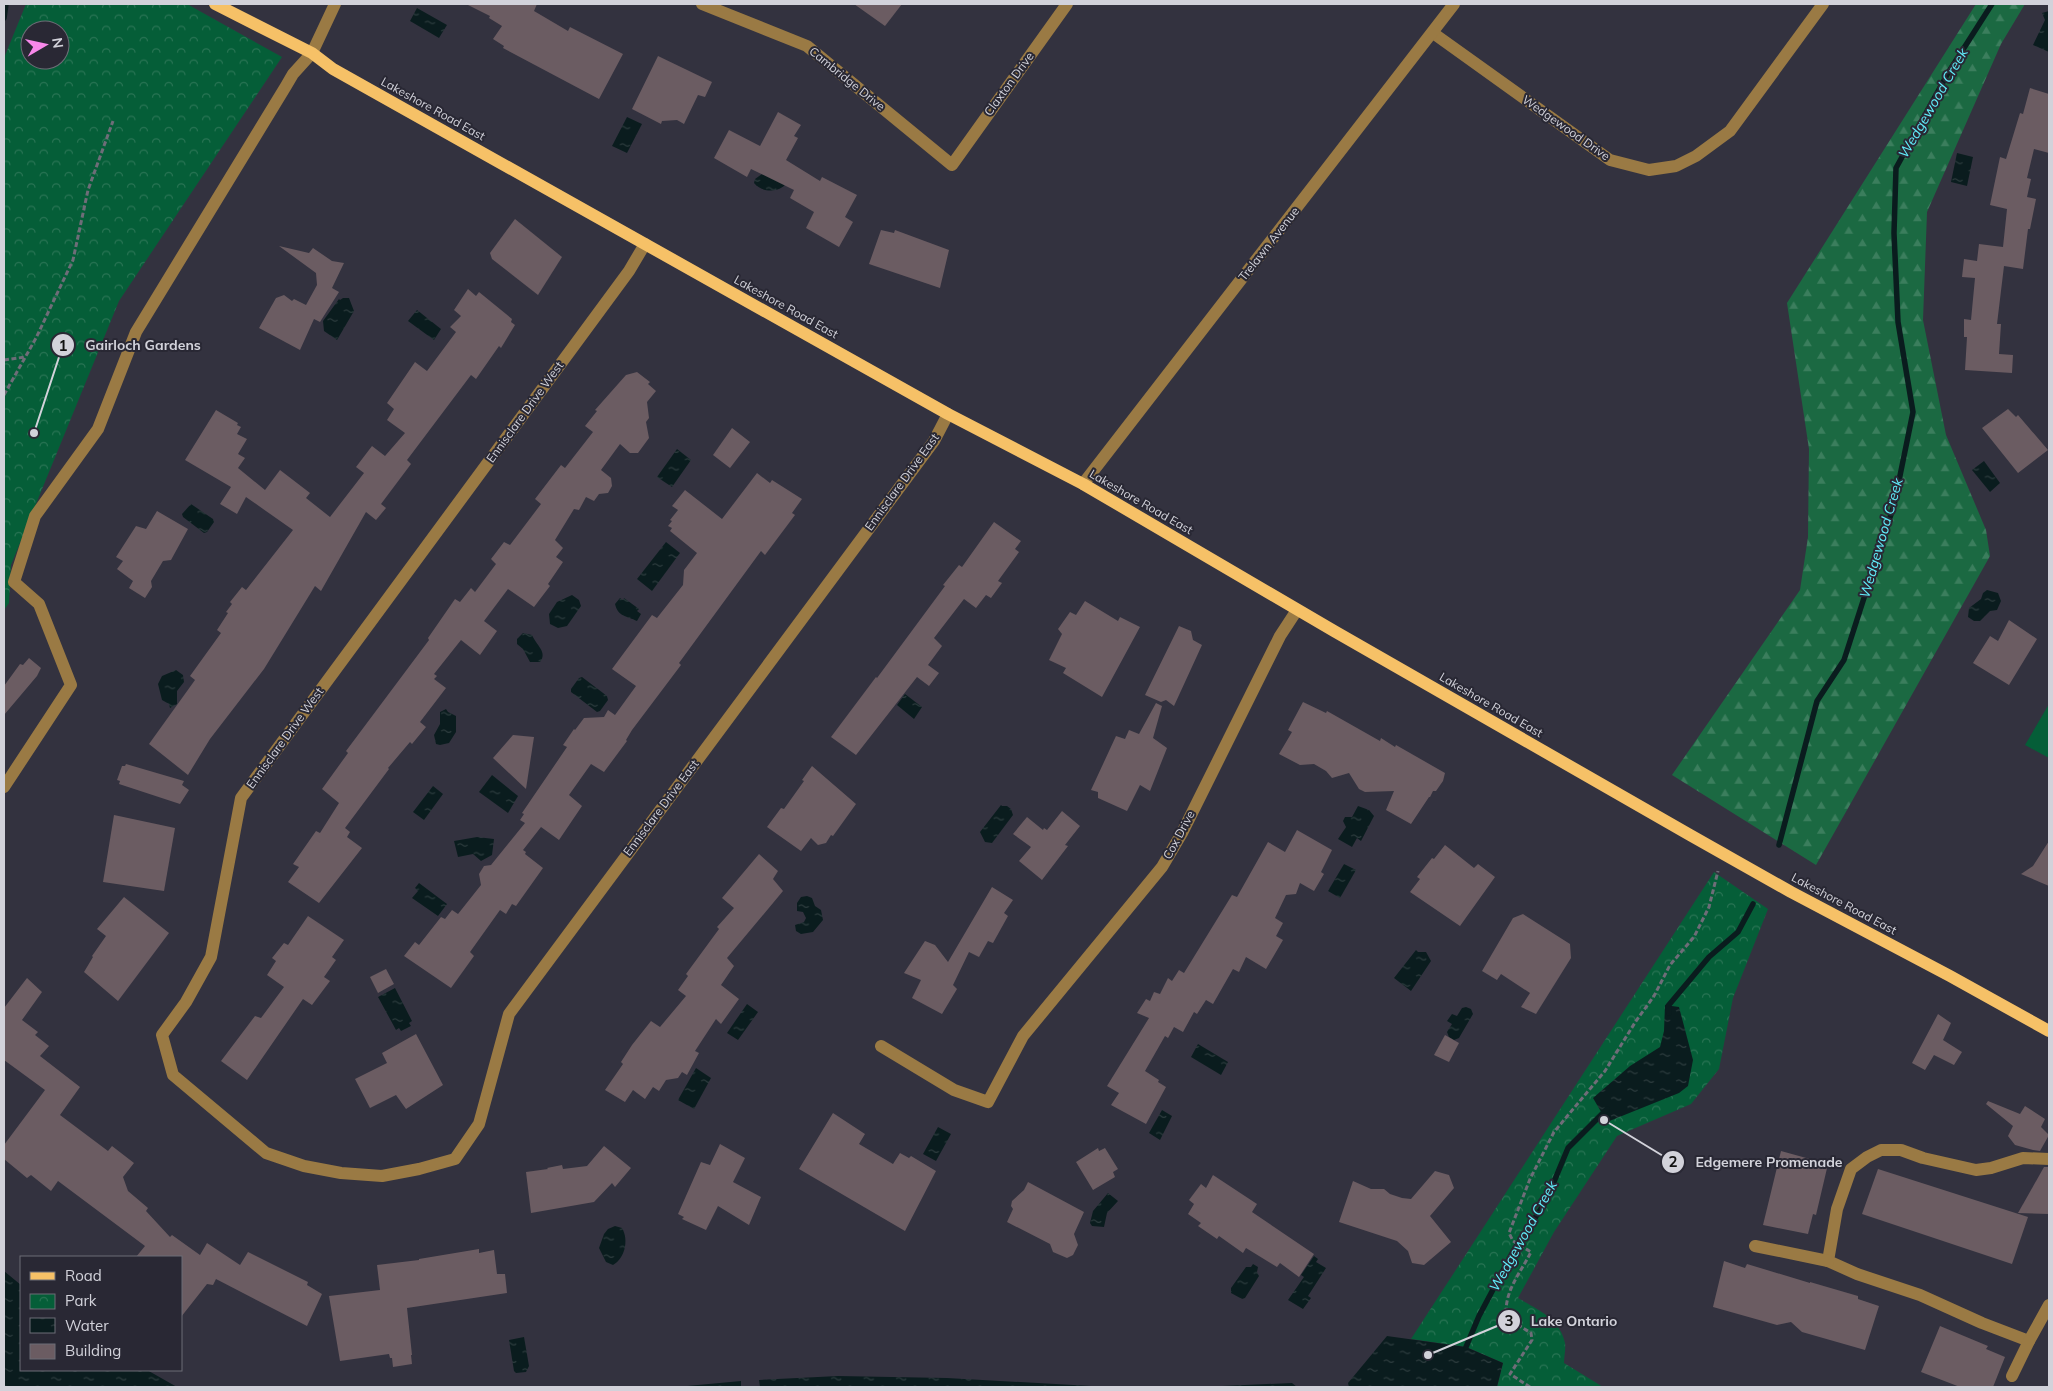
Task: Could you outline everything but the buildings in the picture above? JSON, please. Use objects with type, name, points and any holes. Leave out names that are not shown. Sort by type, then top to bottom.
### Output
[{"type":"main road","name":"Lakeshore Road East","points":[[216,4],[312,53],[333,69],[948,414],[1084,484],[1297,610],[1791,892],[2049,1031]]},
{"type":"street","points":[[4,787],[71,685],[39,604],[14,582],[35,516],[98,429],[136,332],[293,74],[312,53],[335,4]]},
{"type":"street","name":"Cambridge Drive","points":[[702,4],[807,46],[952,165]]},
{"type":"street","name":"Claxton Drive","points":[[952,165],[1067,4]]},
{"type":"street","name":"Trelawn Avenue","points":[[1084,484],[1454,4]]},
{"type":"street","name":"Wedgewood Drive","points":[[1433,33],[1610,160],[1649,170],[1676,166],[1696,156],[1730,131],[1823,4]]},
{"type":"street","name":"Ennisclare Drive West","points":[[382,1176],[341,1174],[304,1166],[266,1153],[173,1075],[162,1035],[186,1002],[211,957],[241,798],[629,271],[645,244]]},
{"type":"street","name":"Ennisclare Drive East","points":[[382,1176],[419,1169],[455,1158],[479,1124],[509,1014],[934,441],[948,414]]},
{"type":"street","name":"Cox Drive","points":[[881,1046],[954,1090],[988,1102],[1023,1036],[1162,867],[1186,824],[1280,636],[1297,610]]},
{"type":"street","points":[[1828,1261],[1837,1209],[1851,1169],[1866,1157],[1882,1150],[1901,1150],[1923,1158],[1976,1170],[1991,1168],[2023,1158],[2049,1159]]},
{"type":"street","points":[[1755,1246],[1828,1261],[1857,1274],[1920,1294],[1982,1323],[2029,1341]]},
{"type":"street","points":[[2012,1376],[2049,1306]]},
{"type":"path","points":[[4,394],[36,338],[73,260],[88,190],[114,121]]},
{"type":"path","points":[[4,360],[25,356]]},
{"type":"path","points":[[1530,1387],[1510,1374],[1532,1340],[1531,1333],[1507,1318],[1505,1308],[1507,1298],[1531,1252],[1513,1241],[1509,1233],[1530,1179],[1554,1132],[1605,1071],[1654,996],[1673,960],[1694,937],[1710,907],[1718,871]]},
{"type":"green space","points":[[26,4],[187,4],[282,57],[119,301],[11,565],[9,603],[4,610],[4,58]]},
{"type":"green space","points":[[1976,4],[2025,4],[2001,44],[1927,212],[1923,320],[1946,435],[1986,530],[1990,556],[1816,865],[1672,775],[1800,590],[1808,537],[1809,449],[1787,303]]},
{"type":"green space","points":[[2049,704],[2049,758],[2025,745]]},
{"type":"green space","points":[[1714,872],[1768,909],[1733,998],[1719,1069],[1691,1104],[1617,1136],[1554,1232],[1518,1298],[1546,1315],[1558,1327],[1565,1343],[1564,1363],[1603,1387],[1497,1387],[1503,1363],[1466,1347],[1411,1339]]},
{"type":"water","points":[[417,8],[447,25],[439,38],[410,21]]},
{"type":"water","points":[[2049,11],[2049,52],[2033,45],[2045,20],[2042,13]]},
{"type":"water","points":[[627,117],[642,124],[627,153],[612,146]]},
{"type":"water","points":[[1957,153],[1973,157],[1967,186],[1951,182]]},
{"type":"water","points":[[762,174],[787,183],[780,189],[770,191],[761,189],[754,183],[755,179]]},
{"type":"water","points":[[349,298],[354,311],[337,340],[324,331],[323,321],[339,299]]},
{"type":"water","points":[[417,310],[441,329],[434,340],[408,321]]},
{"type":"water","points":[[677,449],[691,460],[672,487],[657,477]]},
{"type":"water","points":[[1984,461],[2000,483],[1990,492],[1972,470]]},
{"type":"water","points":[[191,504],[213,519],[214,522],[207,532],[204,533],[183,517],[182,514]]},
{"type":"water","points":[[666,542],[680,553],[652,591],[637,579]]},
{"type":"water","points":[[1987,590],[1998,593],[2001,601],[1997,610],[1990,611],[1980,621],[1974,621],[1968,617],[1969,608],[1981,599],[1983,593]]},
{"type":"water","points":[[572,595],[579,600],[581,606],[567,626],[558,628],[550,624],[549,614],[557,602]]},
{"type":"water","points":[[620,598],[623,600],[624,598],[639,609],[637,611],[641,614],[637,621],[623,616],[618,611],[615,604]]},
{"type":"water","points":[[523,633],[532,635],[542,652],[543,655],[540,662],[530,662],[523,649],[517,644],[517,639]]},
{"type":"water","points":[[176,670],[183,675],[184,682],[177,691],[177,704],[170,708],[169,704],[162,700],[158,684],[162,676]]},
{"type":"water","points":[[582,677],[607,696],[608,700],[600,711],[597,712],[571,692],[579,678]]},
{"type":"water","points":[[905,694],[922,707],[914,719],[897,705]]},
{"type":"water","points":[[446,709],[456,716],[456,732],[449,743],[440,745],[436,744],[434,735],[440,724],[440,712]]},
{"type":"water","points":[[492,775],[518,796],[508,813],[479,792]]},
{"type":"water","points":[[433,786],[443,794],[424,820],[413,812]]},
{"type":"water","points":[[1001,805],[1011,809],[1013,815],[992,843],[985,842],[980,832]]},
{"type":"water","points":[[1358,806],[1369,810],[1374,816],[1361,841],[1357,838],[1352,847],[1338,839],[1346,827],[1343,821],[1345,817],[1352,817]]},
{"type":"water","points":[[477,837],[494,839],[492,855],[481,861],[473,854],[458,857],[454,841]]},
{"type":"water","points":[[1344,864],[1356,870],[1340,898],[1328,891]]},
{"type":"water","points":[[419,883],[447,904],[438,916],[412,898],[418,891],[415,888]]},
{"type":"water","points":[[807,896],[812,898],[815,906],[821,910],[823,920],[813,932],[801,934],[796,931],[795,925],[804,922],[806,918],[803,912],[797,911],[797,903],[801,897]]},
{"type":"water","points":[[1416,950],[1418,952],[1426,952],[1431,961],[1411,991],[1394,978]]},
{"type":"water","points":[[395,988],[412,1021],[409,1023],[411,1026],[401,1031],[399,1028],[396,1030],[378,997]]},
{"type":"water","points":[[747,1004],[758,1012],[738,1040],[727,1033]]},
{"type":"water","points":[[1665,1005],[1679,1007],[1693,1060],[1688,1086],[1679,1093],[1607,1122],[1593,1098],[1630,1066],[1660,1047],[1664,1031]]},
{"type":"water","points":[[1462,1008],[1471,1009],[1473,1014],[1459,1038],[1454,1040],[1449,1037],[1447,1032],[1452,1024],[1447,1021],[1452,1014],[1457,1016]]},
{"type":"water","points":[[1198,1044],[1228,1062],[1221,1075],[1191,1057]]},
{"type":"water","points":[[696,1068],[711,1078],[694,1109],[678,1100]]},
{"type":"water","points":[[1162,1110],[1172,1116],[1160,1140],[1149,1133]]},
{"type":"water","points":[[938,1127],[951,1134],[936,1161],[923,1154]]},
{"type":"water","points":[[1108,1193],[1118,1201],[1107,1213],[1104,1227],[1092,1226],[1090,1223],[1093,1211]]},
{"type":"water","points":[[615,1226],[622,1228],[625,1248],[620,1258],[613,1265],[606,1262],[599,1248],[604,1234],[608,1229]]},
{"type":"water","points":[[1314,1256],[1318,1259],[1316,1262],[1326,1268],[1308,1296],[1311,1298],[1303,1309],[1288,1300],[1304,1277],[1301,1275]]},
{"type":"water","points":[[1253,1264],[1258,1267],[1257,1272],[1259,1276],[1245,1298],[1242,1299],[1231,1293],[1231,1288],[1246,1267],[1251,1267]]},
{"type":"water","points":[[4,1271],[20,1284],[20,1371],[149,1371],[177,1387],[4,1387]]},
{"type":"water","points":[[1387,1336],[1466,1347],[1503,1363],[1497,1387],[1349,1387],[1348,1383]]},
{"type":"water","points":[[524,1337],[529,1366],[526,1372],[516,1373],[514,1371],[509,1340]]},
{"type":"water","points":[[838,1376],[947,1378],[1109,1387],[760,1387],[759,1380]]},
{"type":"water","points":[[741,1381],[741,1387],[676,1387]]},
{"type":"water","points":[[1292,1383],[1297,1387],[1221,1387],[1222,1386]]},
{"type":"waterway","points":[[4,18],[6,4]]},
{"type":"waterway","name":"Wedgewood Creek","points":[[1779,845],[1817,701],[1844,660],[1894,505],[1913,412],[1898,322],[1894,233],[1896,168],[1948,73],[1992,4]]},
{"type":"waterway","name":"Wedgewood Creek","points":[[1669,1013],[1668,1006],[1709,957],[1738,932],[1753,904]]},
{"type":"waterway","name":"Wedgewood Creek","points":[[1466,1347],[1479,1316],[1514,1250],[1546,1201],[1568,1148],[1607,1109]]},
{"type":"place","name":"Gairloch Gardens","points":[[34,433]]},
{"type":"place","name":"Edgemere Promenade","points":[[1604,1120]]},
{"type":"place","name":"Lake Ontario","points":[[1428,1355]]}]
